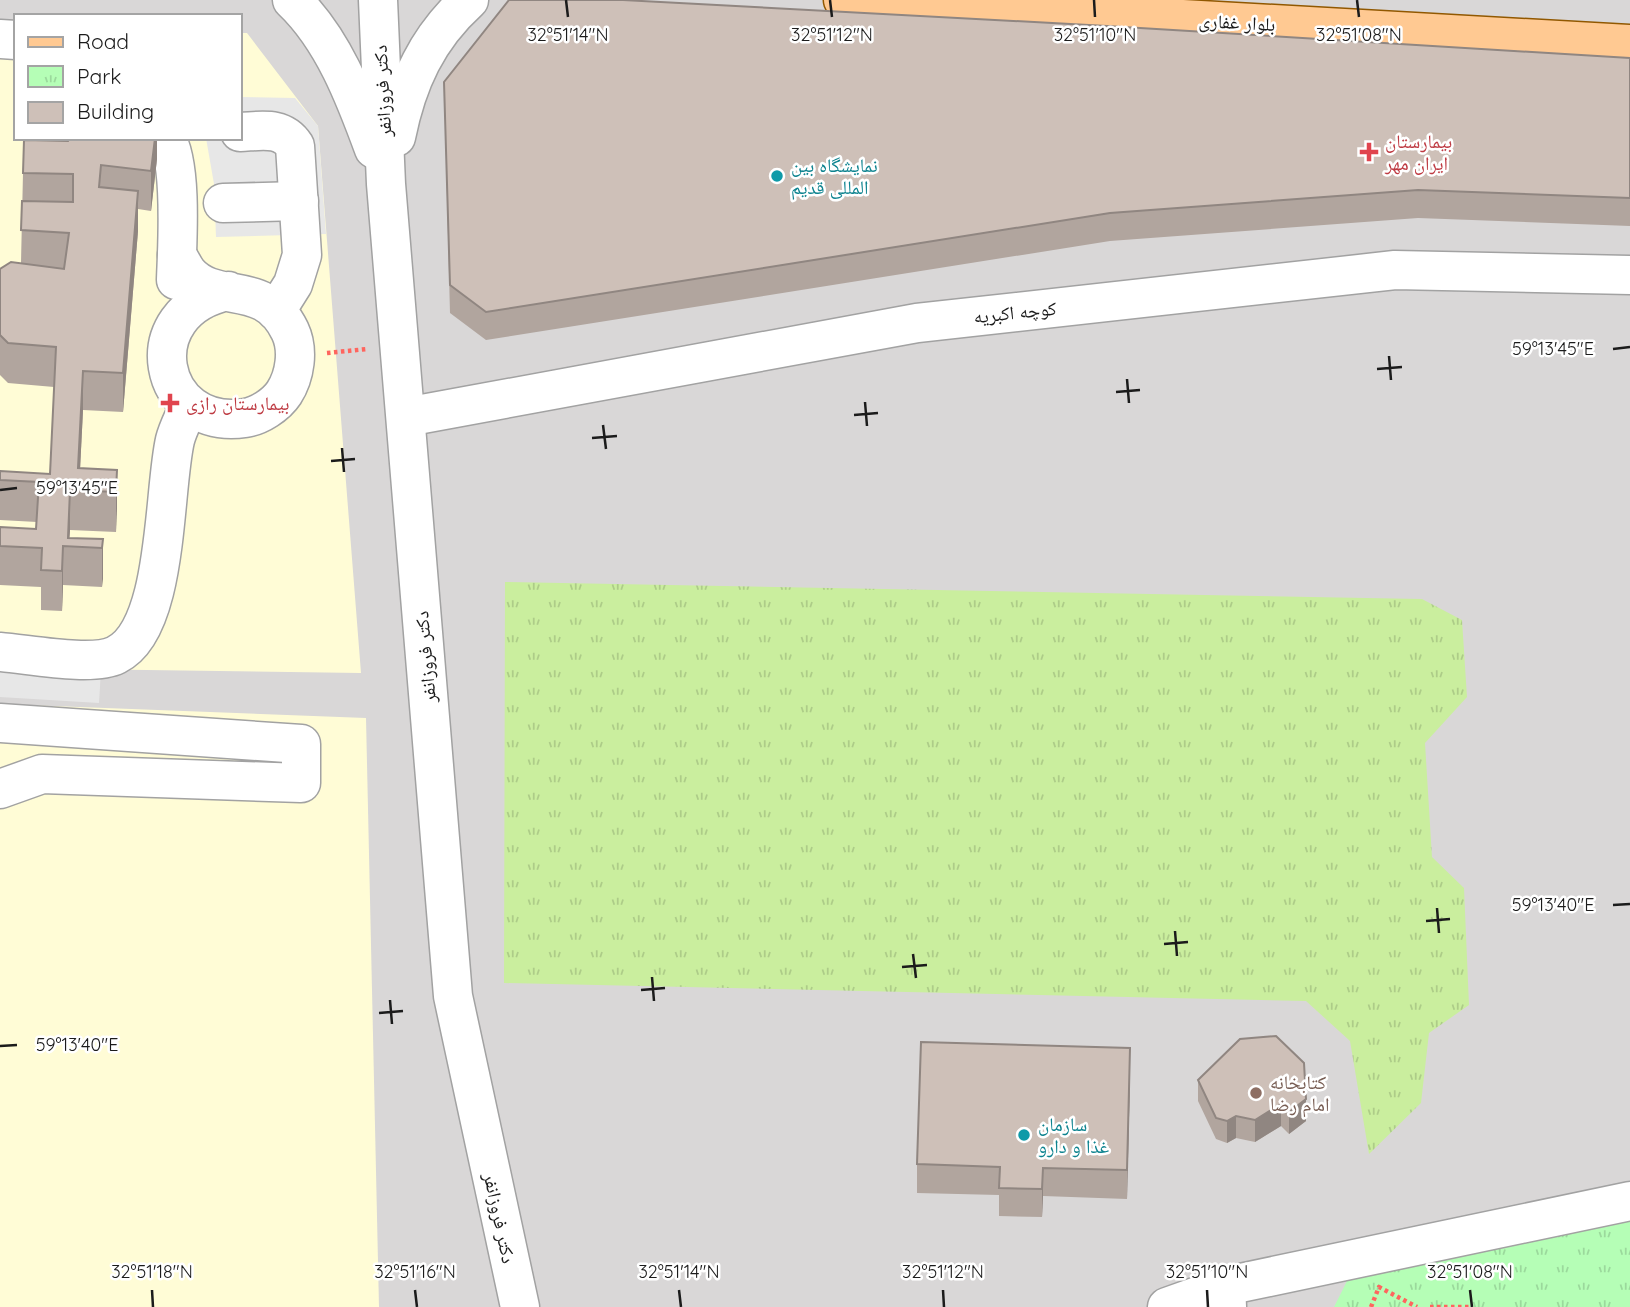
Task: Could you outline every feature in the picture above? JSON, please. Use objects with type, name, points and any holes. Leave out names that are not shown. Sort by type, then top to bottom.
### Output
[{"type":"main road","name":"بلوار غفاری","points":[[843,0],[1630,44]]},
{"type":"street","points":[[292,0],[320,35],[352,90],[386,184]]},
{"type":"street","name":"دکتر فروزانفر","points":[[378,0],[386,184],[453,996],[520,1307]]},
{"type":"street","points":[[386,184],[402,110],[418,62],[447,21],[469,0]]},
{"type":"street","points":[[242,132],[276,131],[288,135],[295,146],[302,255],[293,284],[276,311]]},
{"type":"street","points":[[167,140],[177,189],[175,324]]},
{"type":"street","points":[[223,203],[299,201]]},
{"type":"street","points":[[177,255],[194,279],[228,291],[249,294],[276,311],[292,335],[295,355],[292,376],[283,394],[268,408],[250,418],[230,421],[208,416],[189,405],[175,388],[167,367],[167,345],[175,324],[189,307],[208,296],[228,291]]},
{"type":"street","name":"کوچه اکبریه","points":[[406,417],[917,323],[1395,270],[1630,275]]},
{"type":"street","points":[[0,652],[89,659],[115,656],[132,643],[148,610],[161,567],[176,438],[189,405]]},
{"type":"street","points":[[0,723],[300,744],[301,783],[42,774],[0,789]]},
{"type":"street","points":[[1167,1307],[1226,1297],[1630,1201]]},
{"type":"path","points":[[295,355],[400,346]]},
{"type":"path","points":[[1370,1307],[1379,1287],[1417,1307]]},
{"type":"path","points":[[1430,1307],[1469,1307]]},
{"type":"shaded area","points":[[0,0],[1630,0],[1630,1307],[0,1307]]},
{"type":"shaded area","name":"بیمارستان رازی","points":[[0,22],[14,22],[14,140],[242,140],[242,33],[247,33],[318,126],[361,673],[0,668]]},
{"type":"shaded area","points":[[242,97],[295,98],[318,126],[326,234],[216,237],[214,184],[206,140],[242,140]]},
{"type":"shaded area","points":[[0,663],[101,670],[99,703],[0,697]]},
{"type":"shaded area","points":[[0,704],[366,718],[379,1307],[0,1307]]},
{"type":"green space","points":[[505,582],[1422,599],[1462,620],[1467,697],[1425,743],[1432,857],[1464,888],[1469,1005],[1429,1033],[1421,1103],[1369,1154],[1350,1041],[1306,1001],[504,983]]},
{"type":"green space","points":[[1630,1212],[1630,1307],[1334,1307],[1354,1267]]},
{"type":"building","points":[[509,0],[623,0],[1630,58],[1630,198],[1418,190],[1110,213],[486,312],[450,285],[444,82]]},
{"type":"building","points":[[24,140],[155,140],[151,171],[101,165],[99,187],[138,191],[123,373],[83,371],[78,468],[117,470],[116,492],[70,490],[68,538],[103,539],[102,548],[63,546],[62,571],[41,570],[42,548],[0,546],[0,527],[36,529],[39,482],[0,480],[0,471],[50,474],[56,347],[8,343],[0,335],[0,269],[11,262],[64,269],[69,233],[21,230],[22,201],[73,202],[73,174],[23,173]]},
{"type":"building","name":"کتابخانه امام رضا","points":[[1276,1036],[1304,1063],[1306,1099],[1289,1112],[1281,1104],[1255,1120],[1236,1116],[1227,1121],[1216,1118],[1198,1080],[1240,1039]]},
{"type":"building","name":"سازمان غذا و دارو","points":[[921,1042],[1130,1048],[1127,1170],[1043,1168],[1042,1189],[999,1188],[1000,1167],[917,1164]]},
{"type":"place","name":"بیمارستان ایران مهر","points":[[1369,152]]},
{"type":"place","name":"نمایشگاه بین المللی قدیم","points":[[777,176]]},
{"type":"place","name":"بیمارستان رازی","points":[[170,403]]},
{"type":"place","name":"کتابخانه امام رضا","points":[[1256,1093]]},
{"type":"place","name":"سازمان غذا و دارو","points":[[1024,1135]]}]
